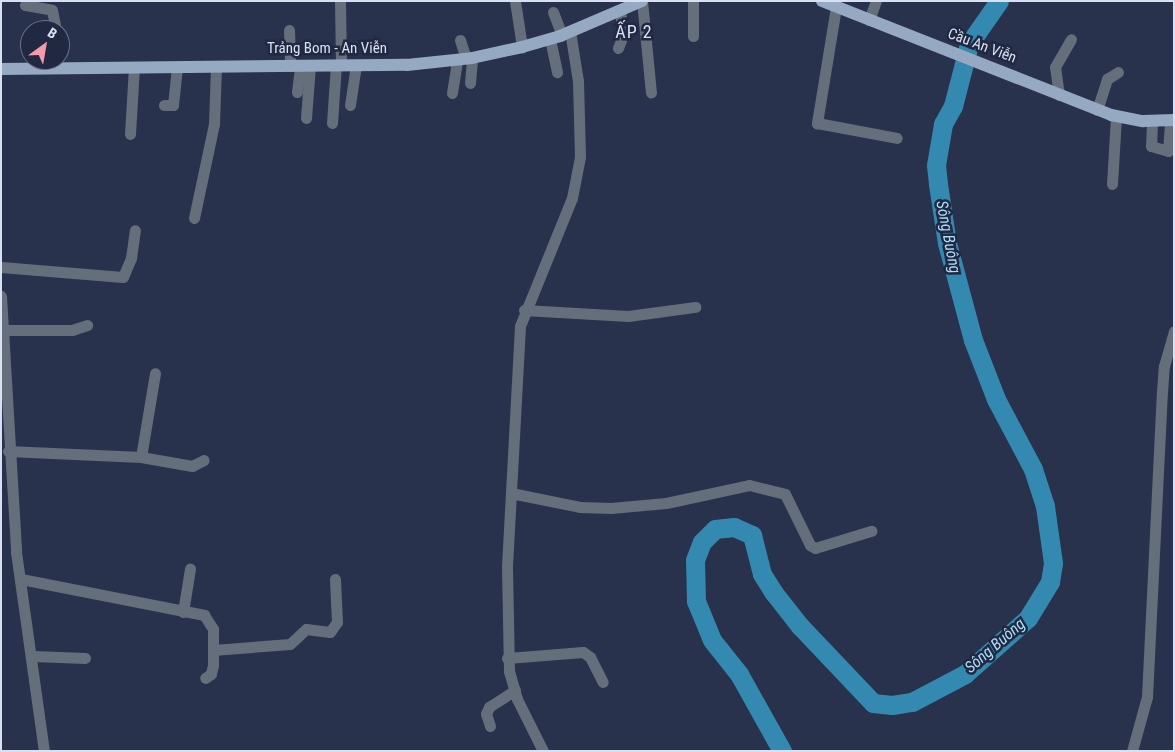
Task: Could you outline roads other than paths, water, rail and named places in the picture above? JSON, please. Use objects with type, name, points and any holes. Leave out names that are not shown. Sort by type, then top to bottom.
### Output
[{"type":"main road","name":"Trảng Bom - An Viễn","points":[[70,65],[134,67],[407,65],[465,59],[522,47],[561,35],[620,12],[642,1]]},
{"type":"main road","points":[[822,1],[869,20]]},
{"type":"main road","name":"Cầu An Viễn","points":[[869,20],[1019,77],[1059,95]]},
{"type":"main road","name":"Trảng Bom - An Viễn","points":[[1,69],[20,67]]},
{"type":"main road","points":[[1059,95],[1116,116],[1152,121],[1172,120]]},
{"type":"street","points":[[332,123],[338,65],[340,1]]},
{"type":"street","points":[[515,1],[522,47]]},
{"type":"street","points":[[642,1],[651,93]]},
{"type":"street","points":[[693,1],[693,36]]},
{"type":"street","points":[[869,20],[876,1]]},
{"type":"street","points":[[25,5],[52,10],[54,20]]},
{"type":"street","points":[[836,7],[817,123],[897,138]]},
{"type":"street","points":[[543,751],[515,690],[507,658],[507,566],[517,360],[524,310],[562,226],[572,198],[580,157],[578,80],[553,12]]},
{"type":"street","points":[[618,48],[623,35],[620,12]]},
{"type":"street","points":[[290,30],[300,66],[306,118]]},
{"type":"street","points":[[557,72],[561,35]]},
{"type":"street","points":[[1059,95],[1056,62],[1071,38]]},
{"type":"street","points":[[460,40],[470,83]]},
{"type":"street","points":[[452,93],[465,59]]},
{"type":"street","points":[[350,105],[356,65]]},
{"type":"street","points":[[297,92],[300,66]]},
{"type":"street","points":[[130,134],[134,67]]},
{"type":"street","points":[[172,106],[177,67]]},
{"type":"street","points":[[194,218],[214,124],[216,67]]},
{"type":"street","points":[[1098,110],[1107,79],[1118,72]]},
{"type":"street","points":[[1112,184],[1116,116]]},
{"type":"street","points":[[1152,121],[1151,146],[1168,151],[1172,120]]},
{"type":"street","points":[[1,267],[123,277],[131,258],[136,230]]},
{"type":"street","points":[[1,296],[5,330],[4,397],[8,451],[21,579],[33,656],[44,751]]},
{"type":"street","points":[[524,310],[628,316],[695,306]]},
{"type":"street","points":[[5,330],[72,330],[87,325]]},
{"type":"street","points":[[1132,751],[1147,697],[1162,392],[1164,366],[1174,331]]},
{"type":"street","points":[[141,457],[155,372]]},
{"type":"street","points":[[8,451],[141,457],[192,466],[204,460]]},
{"type":"street","points":[[511,493],[580,507],[611,508],[666,503],[715,490],[749,485],[785,494],[810,545],[815,548],[871,531]]},
{"type":"street","points":[[183,612],[190,569]]},
{"type":"street","points":[[214,650],[290,644],[306,629],[330,632],[337,622],[335,578]]},
{"type":"street","points":[[21,579],[204,615],[211,622],[214,650],[213,665],[205,678]]},
{"type":"street","points":[[507,658],[582,652],[590,657],[603,682]]},
{"type":"street","points":[[33,656],[85,658]]},
{"type":"street","points":[[490,726],[486,714],[488,708],[515,690]]},
{"type":"waterway","name":"Sông Buông","points":[[782,751],[739,674],[712,640],[696,601],[695,560],[702,542],[715,529],[734,527],[752,535],[762,574],[774,593],[800,626],[873,703],[892,705],[912,702],[965,674],[1028,618],[1050,582],[1053,563],[1045,506],[1033,469],[996,399],[973,340],[947,243],[936,165],[943,124],[953,106],[969,44],[999,1]]},
{"type":"district","name":"ẤP 2","points":[[634,32]]}]
